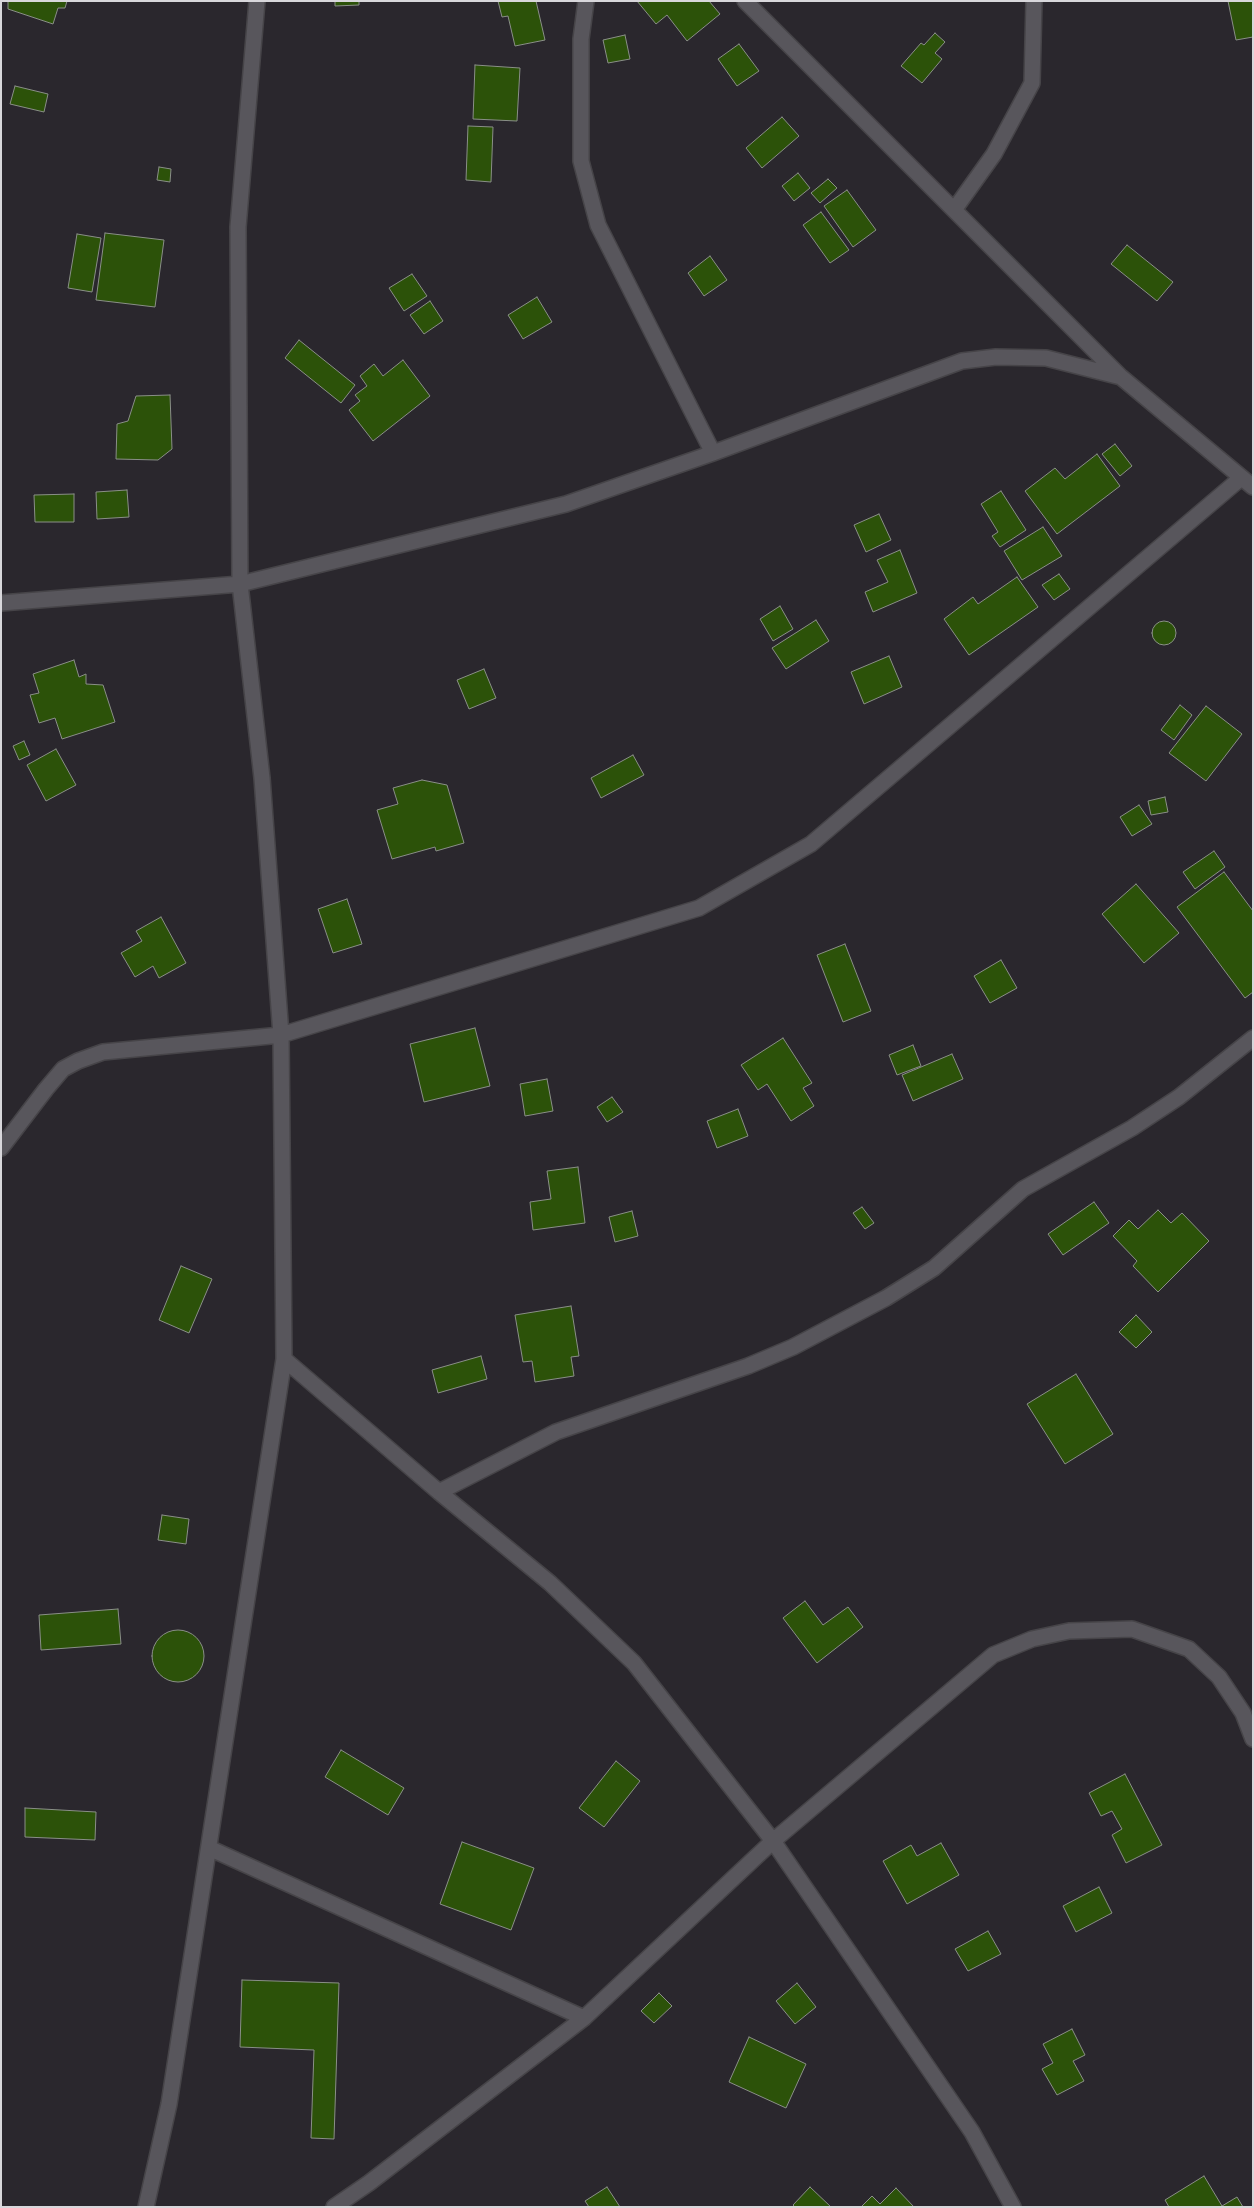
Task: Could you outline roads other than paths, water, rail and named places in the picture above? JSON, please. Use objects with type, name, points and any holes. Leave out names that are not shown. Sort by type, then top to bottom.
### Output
[{"type":"street","points":[[146,2207],[169,2104],[284,1359],[281,1035],[262,778],[240,584],[238,227],[257,1]]},
{"type":"street","points":[[586,1],[581,38],[581,161],[598,225],[713,453]]},
{"type":"street","points":[[1,1148],[63,1069],[103,1052],[281,1035],[699,908],[811,844],[1247,483],[1121,377],[745,1]]},
{"type":"street","points":[[954,210],[994,154],[1032,83],[1034,1]]},
{"type":"street","points":[[1,603],[240,584],[566,504],[713,453],[962,362],[996,357],[1046,358],[1121,377]]},
{"type":"street","points":[[439,1492],[556,1432],[748,1366],[793,1347],[886,1298],[934,1268],[1023,1189],[1132,1128],[1179,1097],[1253,1038]]},
{"type":"street","points":[[284,1359],[439,1492],[550,1583],[634,1663],[773,1841],[972,2132],[1013,2207]]},
{"type":"street","points":[[334,2207],[584,2018],[773,1841],[993,1655],[1032,1639],[1069,1631],[1132,1629],[1189,1649],[1219,1677],[1243,1713],[1253,1739]]},
{"type":"street","points":[[208,1848],[584,2018]]}]
